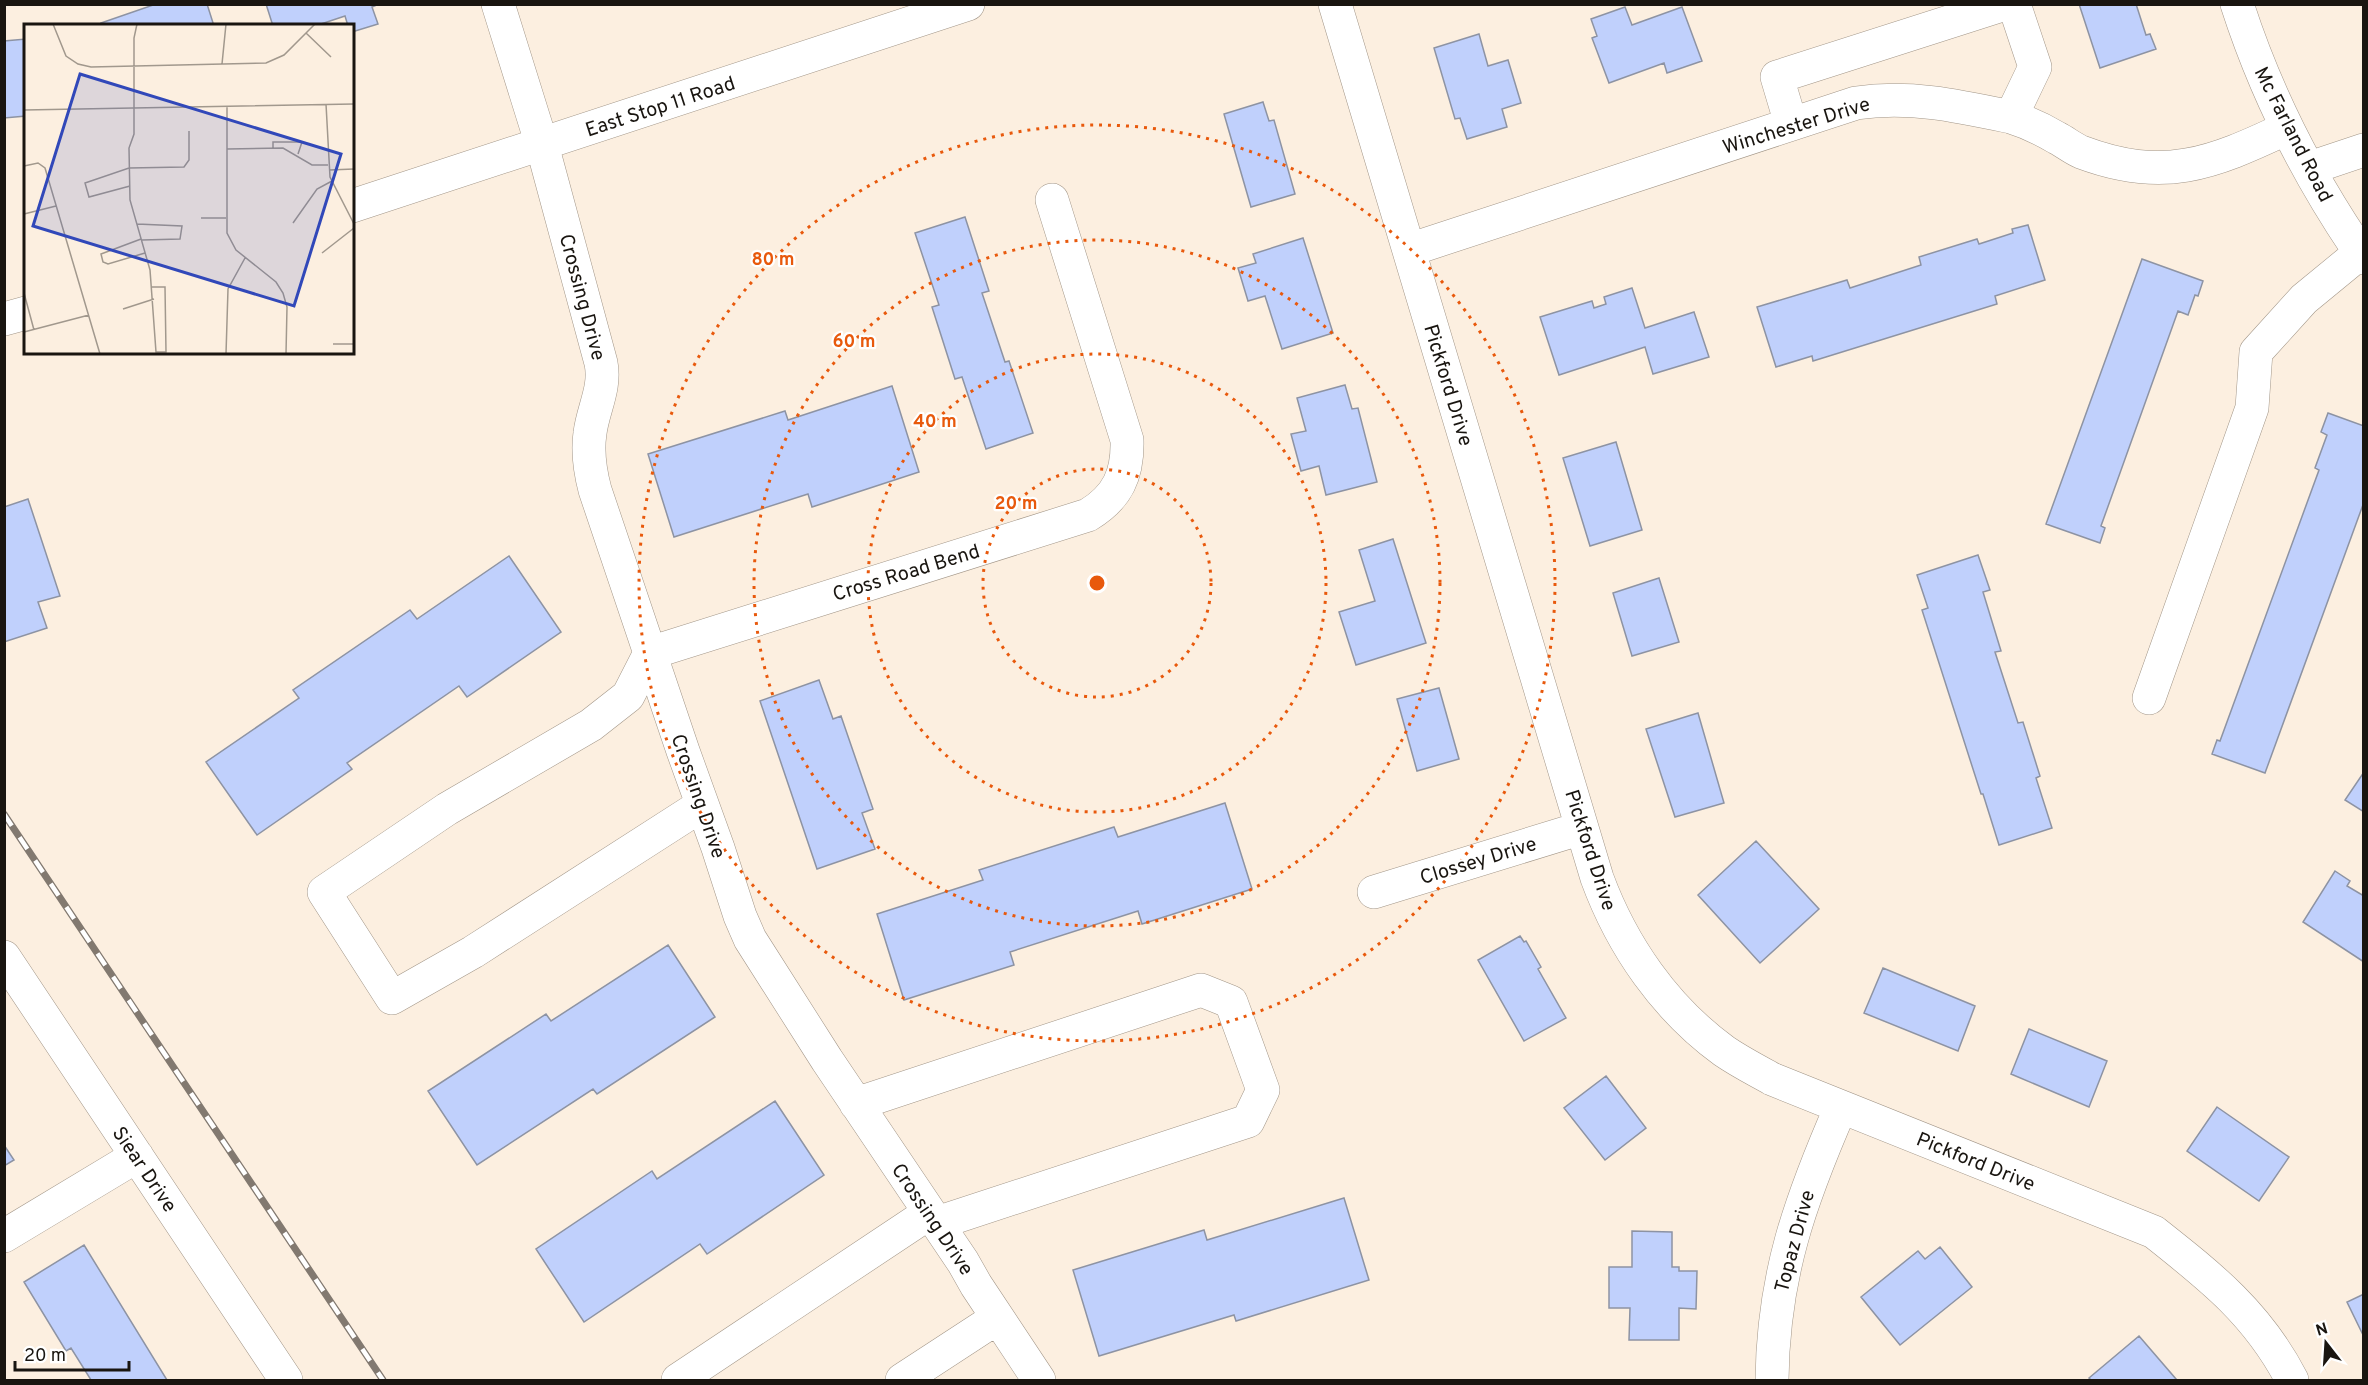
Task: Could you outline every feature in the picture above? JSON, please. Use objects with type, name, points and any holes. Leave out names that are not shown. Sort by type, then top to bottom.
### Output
[{"type":"street","name":"Crossing Drive","points":[[498,4],[542,145],[603,371],[599,402],[590,432],[591,473],[740,916],[750,939],[856,1104],[1040,1380]]},
{"type":"street","name":"East Stop 11 Road","points":[[354,205],[968,4]]},
{"type":"street","name":"Pickford Drive","points":[[1335,4],[1603,894],[1618,928],[1647,974],[1677,1009],[1711,1041],[1741,1062],[1789,1087],[2154,1232],[2238,1303],[2271,1344],[2292,1380]]},
{"type":"street","points":[[1791,124],[1777,77],[2005,4]]},
{"type":"street","points":[[2011,117],[2035,67],[2014,4]]},
{"type":"street","name":"Mc Farland Road","points":[[2237,4],[2258,65],[2287,128],[2362,255]]},
{"type":"street","name":"Winchester Drive","points":[[1409,250],[1856,103],[1877,100],[1919,100],[2011,117],[2045,132],[2078,151],[2128,166],[2159,169],[2191,166],[2235,153],[2287,128]]},
{"type":"street","points":[[2310,168],[2364,150]]},
{"type":"street","name":"Cross Road Bend","points":[[650,652],[1088,515],[1113,492],[1124,474],[1127,440],[1052,200]]},
{"type":"street","points":[[2149,698],[2252,408],[2256,352],[2304,299],[2362,255]]},
{"type":"street","points":[[4,320],[24,314]]},
{"type":"street","points":[[650,652],[628,696],[591,726],[447,810],[324,892],[392,998],[473,952],[702,804]]},
{"type":"street","name":"Clossey Drive","points":[[1374,892],[1582,828]]},
{"type":"street","name":"Siear Drive","points":[[4,957],[286,1380]]},
{"type":"street","points":[[678,1380],[933,1218],[1248,1121],[1263,1090],[1231,1002],[1201,990],[856,1104]]},
{"type":"street","name":"Topaz Drive","points":[[1772,1380],[1779,1289],[1790,1239],[1813,1172],[1841,1107]]},
{"type":"street","points":[[4,1236],[137,1156]]},
{"type":"street","points":[[902,1380],[997,1318]]},
{"type":"building","points":[[156,4],[207,4],[213,24],[101,24]]},
{"type":"building","points":[[266,4],[379,4],[372,7],[378,24],[354,31],[354,24],[347,24],[345,16],[321,24],[272,24]]},
{"type":"building","points":[[2079,4],[2136,4],[2146,35],[2150,34],[2156,49],[2100,68]]},
{"type":"building","points":[[1625,7],[1632,25],[1682,7],[1702,61],[1667,73],[1664,63],[1609,83],[1592,38],[1597,36],[1591,19]]},
{"type":"building","points":[[1479,34],[1488,66],[1508,60],[1521,103],[1502,109],[1507,127],[1467,139],[1460,118],[1455,119],[1434,48]]},
{"type":"building","points":[[24,39],[24,116],[4,118],[4,41]]},
{"type":"building","points":[[1263,102],[1269,121],[1274,120],[1295,194],[1251,207],[1224,114]]},
{"type":"building","points":[[965,217],[989,291],[982,293],[1005,362],[1009,361],[1033,433],[986,449],[962,377],[955,379],[932,307],[939,305],[915,233]]},
{"type":"building","points":[[2028,225],[2045,280],[1995,296],[1997,304],[1813,361],[1812,356],[1776,367],[1757,307],[1847,280],[1850,288],[1921,265],[1919,257],[1977,239],[1979,244],[2013,233],[2012,229]]},
{"type":"building","points":[[1303,238],[1333,333],[1282,349],[1265,296],[1248,301],[1238,268],[1256,263],[1253,254]]},
{"type":"building","points":[[2142,259],[2203,281],[2188,315],[2178,311],[2101,526],[2105,528],[2100,543],[2046,524]]},
{"type":"building","points":[[1632,288],[1645,328],[1694,312],[1709,357],[1653,374],[1645,347],[1559,375],[1540,317],[1592,301],[1594,308],[1606,304],[1604,297]]},
{"type":"building","points":[[1345,385],[1352,409],[1358,408],[1377,482],[1326,495],[1319,466],[1301,471],[1291,434],[1306,431],[1297,398]]},
{"type":"building","points":[[892,386],[919,472],[812,507],[808,494],[674,537],[648,454],[785,411],[788,420]]},
{"type":"building","points":[[2328,413],[2364,426],[2364,502],[2265,773],[2212,754],[2217,740],[2220,741],[2319,470],[2315,468],[2327,435],[2321,432]]},
{"type":"building","points":[[1616,442],[1642,530],[1590,546],[1563,458]]},
{"type":"building","points":[[28,499],[60,596],[38,602],[47,628],[4,642],[4,507]]},
{"type":"building","points":[[1393,539],[1426,643],[1356,665],[1339,612],[1375,601],[1359,550]]},
{"type":"building","points":[[1978,555],[1990,590],[1983,592],[2001,651],[1995,652],[2018,723],[2023,722],[2040,776],[2036,778],[2052,828],[1999,845],[1922,610],[1928,608],[1917,575]]},
{"type":"building","points":[[509,556],[561,632],[467,697],[459,686],[347,763],[352,769],[257,835],[206,762],[299,698],[293,690],[410,610],[417,619]]},
{"type":"building","points":[[1659,578],[1679,642],[1632,656],[1613,593]]},
{"type":"building","points":[[819,680],[833,719],[841,716],[873,809],[862,813],[875,849],[817,869],[760,701]]},
{"type":"building","points":[[1439,688],[1459,759],[1417,771],[1397,699]]},
{"type":"building","points":[[1698,713],[1724,803],[1675,817],[1646,729]]},
{"type":"building","points":[[2364,772],[2364,812],[2345,800]]},
{"type":"building","points":[[1225,803],[1252,889],[1142,924],[1138,911],[1010,952],[1014,965],[904,1000],[877,914],[983,880],[979,870],[1114,827],[1118,837]]},
{"type":"building","points":[[1756,841],[1819,909],[1760,963],[1698,895]]},
{"type":"building","points":[[2335,871],[2350,881],[2347,886],[2364,896],[2364,962],[2303,922]]},
{"type":"building","points":[[1520,936],[1524,942],[1526,941],[1541,967],[1538,969],[1566,1018],[1524,1041],[1478,960]]},
{"type":"building","points":[[668,945],[715,1017],[597,1094],[593,1089],[477,1165],[428,1091],[546,1014],[551,1021]]},
{"type":"building","points":[[1883,968],[1975,1006],[1958,1051],[1864,1013]]},
{"type":"building","points":[[2029,1029],[2107,1061],[2089,1107],[2011,1074]]},
{"type":"building","points":[[1606,1076],[1646,1128],[1605,1160],[1564,1108]]},
{"type":"building","points":[[775,1101],[824,1175],[707,1254],[700,1244],[584,1322],[536,1249],[652,1171],[657,1179]]},
{"type":"building","points":[[2217,1107],[2289,1157],[2259,1201],[2187,1151]]},
{"type":"building","points":[[4,1145],[14,1160],[4,1166]]},
{"type":"building","points":[[1344,1198],[1369,1280],[1236,1321],[1234,1315],[1099,1356],[1073,1270],[1204,1230],[1207,1240]]},
{"type":"building","points":[[1632,1231],[1672,1232],[1672,1267],[1679,1267],[1679,1271],[1697,1271],[1696,1309],[1679,1308],[1679,1340],[1629,1340],[1630,1308],[1609,1308],[1609,1267],[1632,1267]]},
{"type":"building","points":[[84,1245],[167,1380],[91,1380],[71,1348],[66,1351],[24,1282]]},
{"type":"building","points":[[1940,1247],[1972,1287],[1900,1345],[1861,1297],[1918,1251],[1925,1259]]},
{"type":"building","points":[[2364,1294],[2364,1337],[2347,1302]]},
{"type":"building","points":[[2139,1336],[2176,1379],[2091,1380],[2089,1378]]},
{"type":"railway","points":[[4,814],[383,1380]]}]
